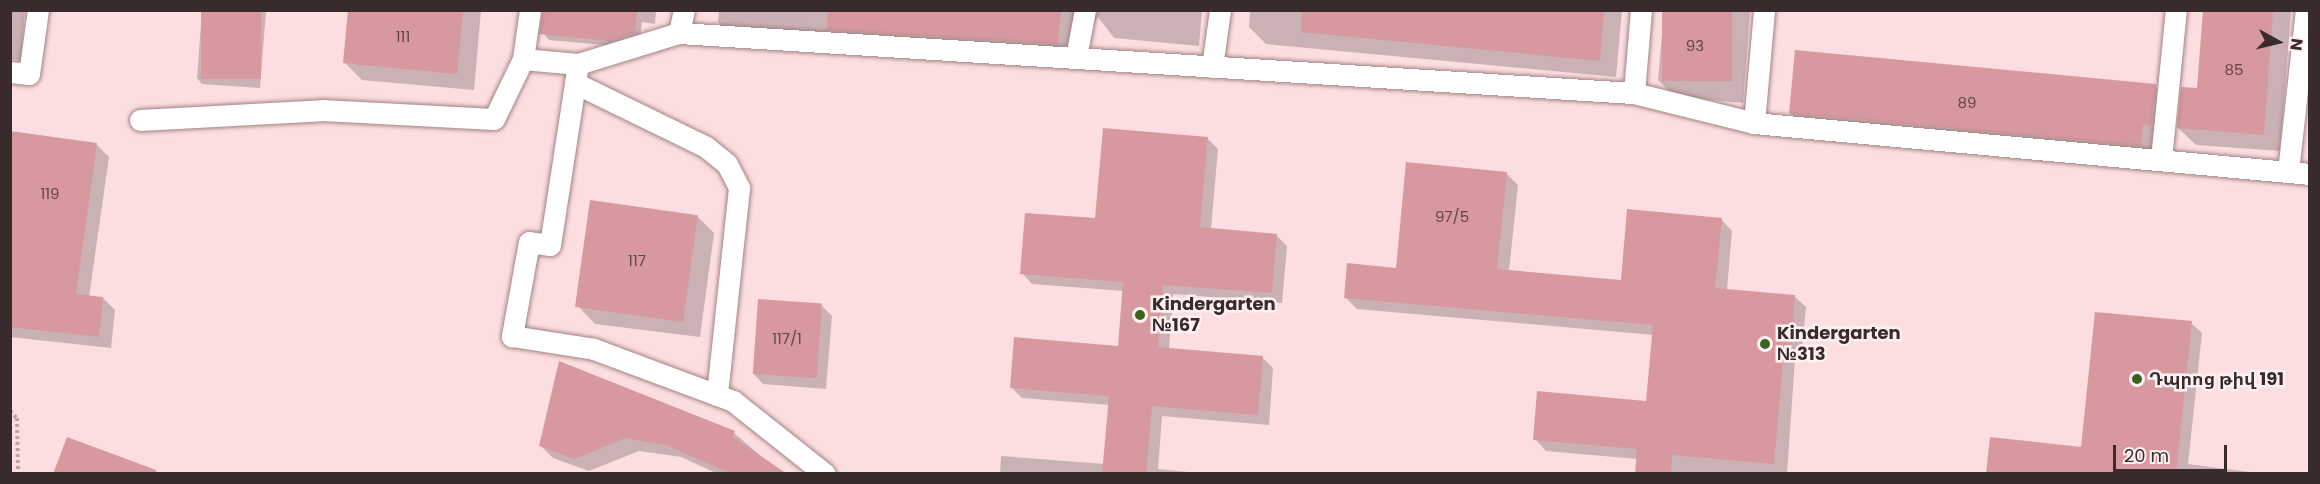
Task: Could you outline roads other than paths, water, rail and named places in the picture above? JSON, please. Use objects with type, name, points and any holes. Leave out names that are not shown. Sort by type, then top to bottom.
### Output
[{"type":"lane","points":[[10,72],[29,74],[38,10]]},
{"type":"lane","points":[[140,120],[322,110],[495,119],[524,59],[530,10]]},
{"type":"lane","points":[[679,33],[684,10]]},
{"type":"lane","points":[[1076,57],[1085,10]]},
{"type":"lane","points":[[1212,67],[1220,10]]},
{"type":"lane","points":[[1634,93],[1641,10]]},
{"type":"lane","points":[[1754,123],[1764,10]]},
{"type":"lane","points":[[2161,159],[2176,10]]},
{"type":"lane","points":[[2288,172],[2307,40],[2306,10]]},
{"type":"lane","points":[[577,74],[679,33],[1634,93],[1754,123],[2310,174]]},
{"type":"lane","points":[[524,59],[577,74],[706,147],[727,164],[739,188],[717,395]]},
{"type":"lane","points":[[577,74],[550,245],[529,242],[512,336],[594,349],[733,401],[825,474]]},
{"type":"place","name":"Kindergarten №167","points":[[1140,315]]},
{"type":"place","name":"Kindergarten №313","points":[[1765,344]]},
{"type":"place","name":"Դպրոց թիվ 191","points":[[2137,379]]}]
